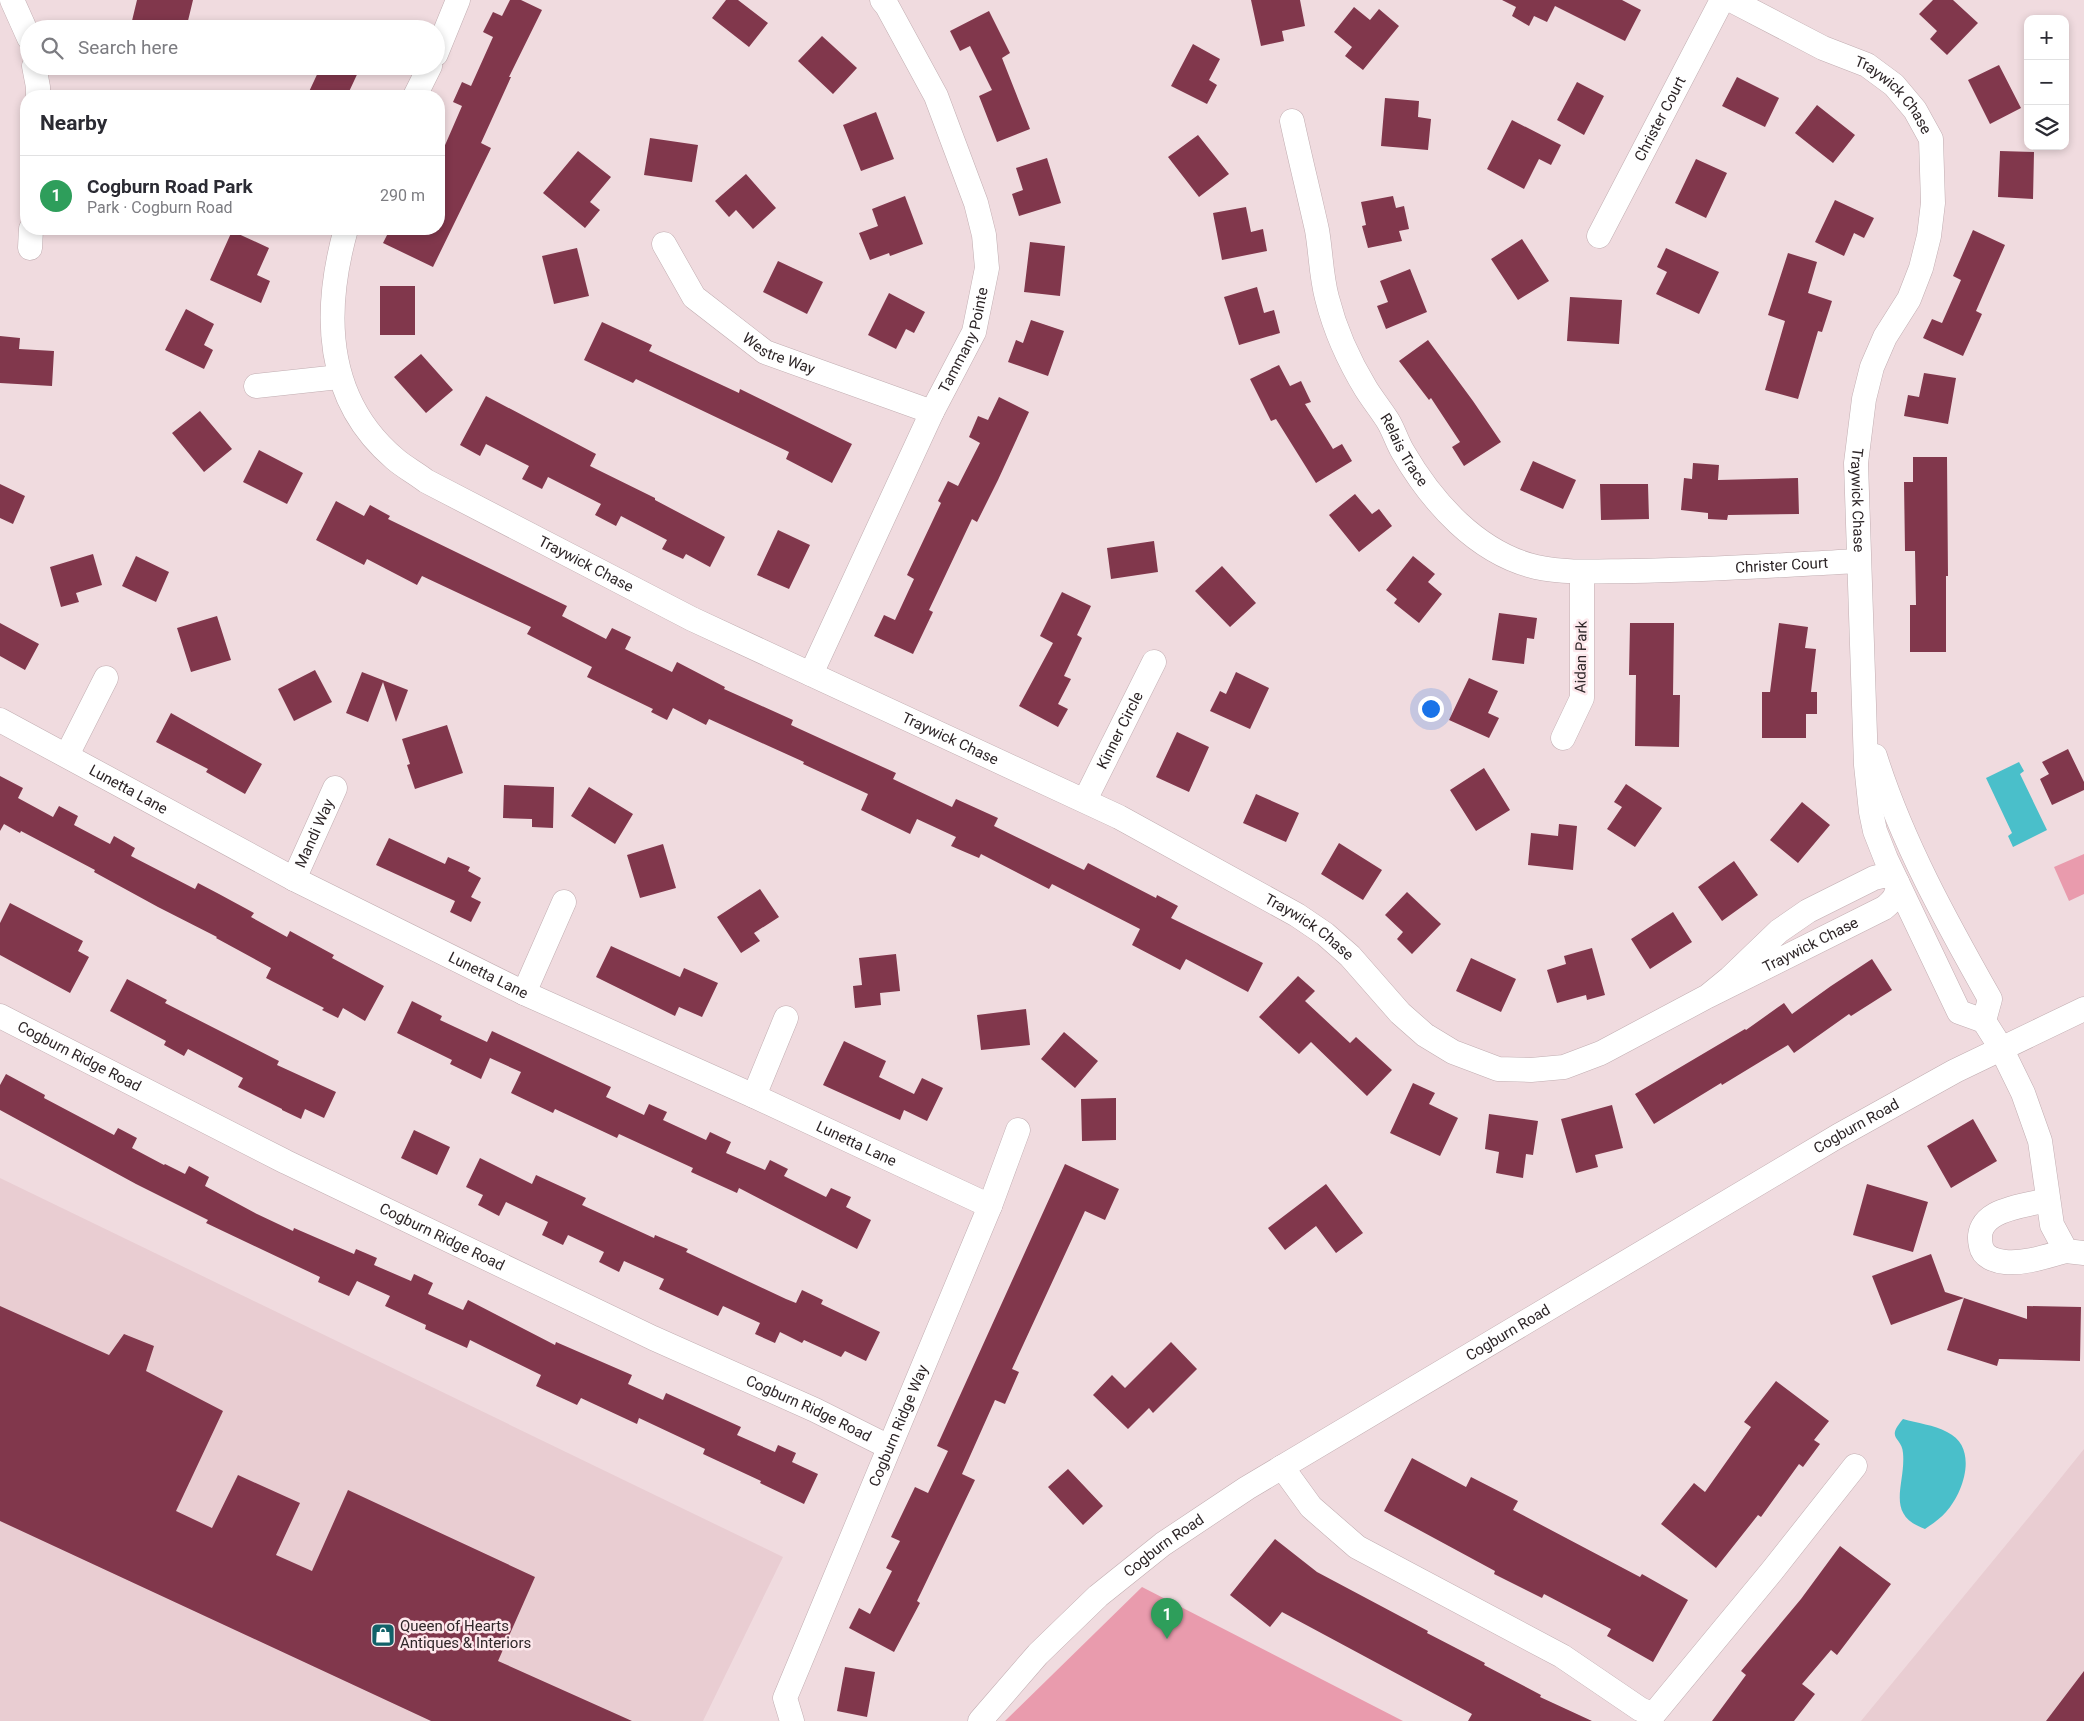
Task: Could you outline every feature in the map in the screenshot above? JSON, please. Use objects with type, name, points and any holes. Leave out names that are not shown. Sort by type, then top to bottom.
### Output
[{"type":"street","points":[[12,0],[21,20]]},
{"type":"street","points":[[445,32],[458,0]]},
{"type":"street","name":"Tammany Pointe","points":[[812,674],[932,412],[974,332],[987,268],[984,235],[976,203],[936,96],[882,0]]},
{"type":"street","name":"Christer Court","points":[[1599,236],[1722,0]]},
{"type":"street","name":"Traywick Chase","points":[[1731,0],[1823,48],[1867,65],[1894,85],[1915,110],[1932,139],[1933,203],[1929,236],[1923,260],[1909,299],[1882,344],[1872,367],[1864,400],[1856,463],[1866,765],[1870,812],[1875,831],[1897,882],[1959,1012],[1984,1021]]},
{"type":"street","points":[[36,75],[38,90]]},
{"type":"street","points":[[418,90],[426,75]]},
{"type":"street","name":"Relais Trace","points":[[1292,121],[1317,232],[1320,265],[1327,298],[1337,330],[1350,361],[1366,390],[1388,421],[1420,479],[1441,505],[1464,529],[1491,549],[1529,565],[1553,570],[1582,572],[1706,569]]},
{"type":"street","name":"Traywick Chase","points":[[344,235],[338,258],[333,311],[332,344],[339,377],[352,407],[371,435],[395,459],[426,481],[692,619],[1119,816],[1298,915],[1325,934],[1350,956],[1400,1013],[1425,1035],[1453,1052],[1498,1069],[1531,1070],[1564,1067],[1601,1053],[1708,996],[1884,908],[1895,897],[1898,888],[1897,882]]},
{"type":"street","name":"Westre Way","points":[[664,244],[694,297],[765,352],[932,412]]},
{"type":"street","points":[[256,386],[339,377]]},
{"type":"street","name":"Christer Court","points":[[1706,569],[1858,561]]},
{"type":"street","name":"Aidan Park","points":[[1563,738],[1582,698],[1582,572]]},
{"type":"street","name":"Kinner Circle","points":[[1085,800],[1154,662]]},
{"type":"street","points":[[67,755],[106,678]]},
{"type":"street","points":[[1864,719],[1894,811],[1921,870],[1963,952],[1990,999],[1984,1021],[2001,1048],[2023,1093],[2040,1141],[2052,1225],[2075,1252]]},
{"type":"street","name":"Lunetta Lane","points":[[0,720],[294,879],[524,993],[754,1096],[990,1206]]},
{"type":"street","name":"Mandi Way","points":[[294,879],[336,788]]},
{"type":"street","points":[[1897,882],[1921,870]]},
{"type":"street","name":"Traywick Chase","points":[[1708,996],[1730,978],[1767,941],[1799,917],[1874,878],[1886,876],[1897,882]]},
{"type":"street","points":[[524,993],[564,902]]},
{"type":"street","name":"Cogburn Road","points":[[980,1721],[1038,1654],[1098,1596],[1163,1544],[1247,1488],[1838,1136],[1955,1071],[2084,1009]]},
{"type":"street","name":"Cogburn Ridge Road","points":[[0,1016],[286,1162],[652,1338],[815,1410],[889,1447]]},
{"type":"street","points":[[754,1096],[786,1018]]},
{"type":"street","name":"Cogburn Ridge Way","points":[[792,1721],[785,1698],[990,1206],[1018,1130]]},
{"type":"street","points":[[2048,1200],[2001,1211],[1990,1218],[1982,1227],[1979,1238],[1981,1249],[1990,1259],[2007,1262],[2075,1252]]},
{"type":"street","points":[[1282,1467],[1312,1507],[1357,1547],[1562,1656],[1651,1718],[1772,1571],[1855,1466]]},
{"type":"shaded area","points":[[2084,854],[2084,894],[2069,901],[2054,867]]},
{"type":"shaded area","points":[[0,1178],[783,1557],[703,1721],[0,1721]]},
{"type":"shaded area","points":[[2084,1449],[2084,1721],[1861,1721],[2043,1500]]},
{"type":"shaded area","points":[[1142,1587],[1403,1721],[1005,1721]]},
{"type":"water","points":[[2019,762],[2024,771],[2020,774],[2047,830],[2013,847],[2008,836],[2012,833],[1986,778]]},
{"type":"water","points":[[1903,1419],[1947,1432],[1957,1439],[1963,1448],[1965,1470],[1963,1482],[1958,1493],[1946,1512],[1925,1529],[1912,1523],[1901,1507],[1903,1453],[1895,1431]]},
{"type":"building","points":[[137,0],[193,0],[188,20],[132,20]]},
{"type":"building","points":[[510,0],[521,0],[542,10],[509,77],[511,77],[481,143],[491,148],[433,267],[383,243],[387,235],[445,235],[445,145],[462,106],[453,102],[462,82],[471,86],[493,37],[483,32],[493,12],[502,16]]},
{"type":"building","points":[[726,0],[738,0],[768,23],[749,47],[712,18]]},
{"type":"building","points":[[1251,0],[1300,0],[1305,26],[1282,31],[1284,41],[1261,46]]},
{"type":"building","points":[[1502,0],[1622,0],[1641,10],[1625,41],[1555,6],[1547,22],[1534,16],[1529,26],[1512,16],[1516,7]]},
{"type":"building","points":[[1933,0],[1953,0],[1978,23],[1947,55],[1930,39],[1937,31],[1919,14]]},
{"type":"building","points":[[1354,7],[1370,20],[1379,9],[1399,26],[1363,70],[1345,56],[1352,47],[1334,32]]},
{"type":"building","points":[[989,11],[1010,53],[1002,58],[1030,129],[997,142],[979,96],[992,90],[970,46],[960,51],[950,31]]},
{"type":"building","points":[[822,36],[857,68],[833,94],[798,61]]},
{"type":"building","points":[[1193,44],[1220,59],[1209,80],[1217,85],[1207,104],[1171,86]]},
{"type":"building","points":[[1999,65],[2021,108],[1990,124],[1968,80]]},
{"type":"building","points":[[317,75],[357,75],[350,90],[310,90]]},
{"type":"building","points":[[1737,77],[1779,98],[1765,127],[1722,106]]},
{"type":"building","points":[[1577,82],[1604,96],[1584,135],[1557,120]]},
{"type":"building","points":[[1385,98],[1419,101],[1418,117],[1431,119],[1428,150],[1381,146]]},
{"type":"building","points":[[1817,105],[1855,135],[1833,163],[1795,133]]},
{"type":"building","points":[[876,112],[894,159],[861,171],[843,125]]},
{"type":"building","points":[[1512,120],[1561,145],[1551,165],[1539,159],[1524,189],[1487,169]]},
{"type":"building","points":[[1198,135],[1229,174],[1199,197],[1168,157]]},
{"type":"building","points":[[650,138],[698,145],[692,182],[644,175]]},
{"type":"building","points":[[578,151],[611,177],[590,202],[600,210],[585,228],[543,193]]},
{"type":"building","points":[[2000,151],[2034,152],[2033,199],[1998,197]]},
{"type":"building","points":[[1047,158],[1061,203],[1019,216],[1012,194],[1023,190],[1016,168]]},
{"type":"building","points":[[1696,159],[1727,173],[1706,218],[1675,203]]},
{"type":"building","points":[[746,174],[776,208],[753,229],[736,210],[729,217],[715,201]]},
{"type":"building","points":[[905,196],[923,244],[890,256],[889,253],[870,260],[859,233],[878,226],[872,209]]},
{"type":"building","points":[[1393,196],[1396,208],[1404,206],[1409,229],[1399,231],[1402,241],[1368,248],[1362,226],[1366,225],[1361,202]]},
{"type":"building","points":[[1835,200],[1874,218],[1864,238],[1854,233],[1844,256],[1815,242]]},
{"type":"building","points":[[1246,207],[1251,232],[1263,229],[1267,251],[1222,260],[1213,213]]},
{"type":"building","points":[[1973,230],[2005,245],[1976,311],[1982,314],[1963,356],[1923,338],[1932,319],[1942,323],[1961,280],[1953,276]]},
{"type":"building","points":[[230,235],[241,235],[269,248],[257,275],[270,281],[261,303],[210,280]]},
{"type":"building","points":[[1522,239],[1549,281],[1518,300],[1491,259]]},
{"type":"building","points":[[1030,242],[1065,246],[1060,296],[1024,292]]},
{"type":"building","points":[[577,248],[589,296],[554,304],[542,256]]},
{"type":"building","points":[[1666,248],[1719,272],[1699,314],[1656,294],[1667,272],[1657,267]]},
{"type":"building","points":[[1788,253],[1817,262],[1808,293],[1832,301],[1822,332],[1818,331],[1798,399],[1765,390],[1785,321],[1768,315]]},
{"type":"building","points":[[778,261],[823,282],[807,314],[763,292]]},
{"type":"building","points":[[1410,269],[1427,312],[1386,329],[1377,306],[1388,302],[1380,281]]},
{"type":"building","points":[[380,286],[415,286],[415,335],[380,335]]},
{"type":"building","points":[[1257,287],[1264,313],[1274,310],[1280,333],[1239,345],[1224,297]]},
{"type":"building","points":[[889,293],[925,312],[914,333],[906,329],[896,349],[868,335]]},
{"type":"building","points":[[1570,297],[1622,300],[1619,344],[1567,341]]},
{"type":"building","points":[[186,309],[214,324],[204,345],[213,350],[204,369],[165,350]]},
{"type":"building","points":[[1031,320],[1064,331],[1048,376],[1008,362],[1016,340],[1023,343]]},
{"type":"building","points":[[602,322],[652,345],[649,351],[739,393],[740,389],[852,444],[832,483],[786,459],[789,452],[636,379],[633,383],[584,360]]},
{"type":"building","points":[[0,336],[20,338],[19,349],[54,351],[52,386],[0,383]]},
{"type":"building","points":[[1428,340],[1501,442],[1464,466],[1452,447],[1460,442],[1431,398],[1429,400],[1399,361]]},
{"type":"building","points":[[421,354],[453,390],[426,413],[394,377]]},
{"type":"building","points":[[1279,365],[1290,386],[1301,381],[1311,402],[1305,404],[1333,449],[1342,444],[1352,461],[1316,483],[1276,419],[1271,421],[1250,379]]},
{"type":"building","points":[[1924,373],[1956,378],[1948,424],[1904,416],[1908,395],[1919,397]]},
{"type":"building","points":[[486,396],[596,454],[590,466],[655,498],[655,500],[725,537],[710,567],[686,554],[683,559],[662,549],[667,540],[621,516],[616,526],[595,515],[601,504],[548,477],[542,489],[522,479],[529,466],[486,444],[480,456],[460,445]]},
{"type":"building","points":[[999,397],[1029,412],[977,522],[972,519],[929,610],[933,612],[913,654],[874,636],[884,615],[895,620],[914,579],[907,575],[941,503],[938,501],[948,481],[958,486],[980,443],[969,437],[978,416],[988,420]]},
{"type":"building","points":[[200,411],[232,449],[204,472],[172,433]]},
{"type":"building","points":[[259,450],[303,473],[287,504],[243,482]]},
{"type":"building","points":[[1913,457],[1947,457],[1948,576],[1946,576],[1946,652],[1910,652],[1910,605],[1916,605],[1915,551],[1905,551],[1904,482],[1913,482]]},
{"type":"building","points":[[1533,461],[1576,480],[1563,509],[1520,490]]},
{"type":"building","points":[[1693,463],[1719,465],[1718,480],[1798,478],[1799,514],[1728,515],[1727,520],[1708,519],[1708,513],[1681,510],[1684,478],[1692,479]]},
{"type":"building","points":[[0,484],[25,496],[13,524],[0,518]]},
{"type":"building","points":[[1600,484],[1648,484],[1649,519],[1601,520]]},
{"type":"building","points":[[1355,494],[1372,514],[1379,509],[1392,526],[1359,552],[1329,515]]},
{"type":"building","points":[[336,501],[364,516],[370,505],[390,516],[388,519],[567,606],[562,616],[606,639],[612,628],[631,637],[625,649],[672,672],[677,662],[725,687],[724,689],[793,720],[791,725],[896,773],[893,779],[952,807],[956,799],[998,818],[994,826],[1084,870],[1088,863],[1156,898],[1157,895],[1178,906],[1171,918],[1263,963],[1248,992],[1186,959],[1180,970],[1132,945],[1140,929],[1052,884],[1049,889],[981,854],[979,858],[951,846],[956,837],[917,819],[910,834],[861,810],[868,794],[803,764],[804,762],[709,719],[706,725],[673,708],[667,720],[651,712],[653,709],[587,677],[592,667],[527,634],[531,627],[422,576],[417,585],[367,559],[364,565],[316,540]]},
{"type":"building","points":[[778,530],[810,545],[789,589],[757,575]]},
{"type":"building","points":[[1154,541],[1158,572],[1111,579],[1107,548]]},
{"type":"building","points":[[93,554],[102,585],[76,593],[79,602],[61,607],[50,567]]},
{"type":"building","points":[[136,556],[169,572],[156,602],[122,586]]},
{"type":"building","points":[[1413,556],[1435,574],[1428,582],[1442,594],[1419,623],[1394,603],[1397,599],[1386,590]]},
{"type":"building","points":[[1222,566],[1256,603],[1230,627],[1195,591]]},
{"type":"building","points":[[1062,592],[1091,606],[1077,635],[1082,638],[1064,676],[1071,679],[1058,704],[1068,709],[1058,727],[1019,706],[1053,643],[1040,636]]},
{"type":"building","points":[[1499,613],[1537,618],[1534,639],[1527,638],[1524,664],[1492,660]]},
{"type":"building","points":[[217,616],[231,660],[191,672],[177,628]]},
{"type":"building","points":[[0,623],[39,644],[25,670],[0,656]]},
{"type":"building","points":[[1630,623],[1674,623],[1673,695],[1680,695],[1679,747],[1635,746],[1636,675],[1629,675]]},
{"type":"building","points":[[1779,623],[1808,627],[1805,648],[1816,649],[1811,692],[1817,692],[1817,714],[1806,714],[1806,738],[1762,738],[1762,692],[1770,692]]},
{"type":"building","points":[[315,670],[332,702],[294,721],[278,689]]},
{"type":"building","points":[[362,672],[408,690],[396,722],[383,682],[368,722],[346,713]]},
{"type":"building","points":[[1236,672],[1269,688],[1250,729],[1210,711],[1220,691],[1226,694]]},
{"type":"building","points":[[1469,678],[1498,691],[1488,713],[1499,718],[1489,738],[1449,720]]},
{"type":"building","points":[[171,713],[262,764],[245,794],[206,772],[208,769],[156,742]]},
{"type":"building","points":[[447,725],[463,773],[415,789],[407,765],[410,764],[402,739]]},
{"type":"building","points":[[1177,732],[1209,747],[1189,792],[1156,777]]},
{"type":"building","points":[[2068,749],[2084,782],[2084,790],[2052,805],[2040,779],[2049,774],[2042,762]]},
{"type":"building","points":[[1484,768],[1510,810],[1476,831],[1450,790]]},
{"type":"building","points":[[0,776],[23,788],[18,798],[53,817],[59,806],[78,816],[74,825],[110,844],[114,836],[135,848],[131,856],[195,889],[198,883],[254,913],[251,917],[287,937],[290,931],[334,955],[332,958],[384,986],[365,1021],[343,1008],[338,1018],[322,1010],[324,1008],[266,978],[271,968],[217,937],[158,907],[94,872],[95,870],[21,831],[20,833],[4,824],[0,831]]},
{"type":"building","points":[[1626,784],[1662,808],[1635,847],[1607,829],[1622,807],[1614,802]]},
{"type":"building","points":[[504,785],[554,787],[553,828],[532,827],[532,819],[503,818]]},
{"type":"building","points":[[589,787],[633,814],[615,844],[571,816]]},
{"type":"building","points":[[1256,794],[1299,813],[1286,842],[1243,823]]},
{"type":"building","points":[[1802,802],[1830,825],[1798,863],[1770,840]]},
{"type":"building","points":[[1559,824],[1577,826],[1573,870],[1528,865],[1531,833],[1558,836]]},
{"type":"building","points":[[389,838],[445,864],[448,857],[470,867],[468,871],[481,878],[471,897],[481,902],[471,922],[450,912],[455,901],[376,865]]},
{"type":"building","points":[[1339,843],[1382,870],[1363,900],[1321,874]]},
{"type":"building","points":[[663,844],[676,888],[640,898],[627,855]]},
{"type":"building","points":[[1734,861],[1758,895],[1722,921],[1698,887]]},
{"type":"building","points":[[760,889],[779,917],[754,933],[760,941],[741,953],[717,917]]},
{"type":"building","points":[[1407,892],[1441,924],[1412,954],[1397,939],[1403,932],[1385,915]]},
{"type":"building","points":[[10,903],[83,941],[78,951],[89,957],[70,993],[0,955],[0,923]]},
{"type":"building","points":[[1673,912],[1692,942],[1650,969],[1631,939]]},
{"type":"building","points":[[611,946],[680,977],[684,968],[718,983],[702,1017],[679,1007],[675,1016],[596,977]]},
{"type":"building","points":[[1592,948],[1605,995],[1587,1000],[1586,995],[1557,1003],[1547,970],[1566,964],[1564,956]]},
{"type":"building","points":[[896,954],[900,991],[880,993],[881,1005],[855,1008],[853,986],[862,985],[859,958]]},
{"type":"building","points":[[1471,958],[1516,979],[1501,1012],[1456,991]]},
{"type":"building","points":[[1872,959],[1892,990],[1851,1016],[1849,1014],[1794,1053],[1788,1045],[1654,1124],[1635,1094],[1746,1030],[1784,1003],[1792,1014]]},
{"type":"building","points":[[1298,976],[1315,991],[1305,1001],[1350,1043],[1356,1037],[1392,1070],[1367,1096],[1311,1042],[1299,1054],[1259,1017]]},
{"type":"building","points":[[127,979],[167,1000],[165,1003],[279,1061],[277,1065],[336,1092],[324,1118],[305,1109],[301,1119],[282,1110],[238,1087],[243,1078],[188,1049],[184,1056],[164,1045],[166,1041],[110,1011]]},
{"type":"building","points":[[412,1001],[442,1016],[440,1020],[487,1042],[492,1031],[611,1087],[606,1097],[644,1115],[649,1104],[667,1112],[663,1120],[706,1140],[710,1132],[731,1142],[726,1153],[765,1170],[770,1160],[788,1169],[784,1176],[826,1197],[831,1188],[851,1197],[846,1207],[871,1220],[857,1249],[739,1188],[737,1193],[691,1172],[693,1168],[619,1134],[617,1138],[555,1109],[553,1113],[511,1093],[521,1072],[490,1058],[481,1079],[450,1064],[452,1060],[397,1033]]},
{"type":"building","points":[[1026,1009],[1030,1045],[981,1050],[977,1015]]},
{"type":"building","points":[[1064,1032],[1098,1061],[1075,1088],[1041,1059]]},
{"type":"building","points":[[844,1041],[886,1061],[879,1077],[914,1094],[922,1078],[943,1088],[927,1121],[904,1110],[900,1120],[823,1085]]},
{"type":"building","points":[[6,1074],[45,1095],[44,1098],[114,1135],[118,1128],[137,1138],[132,1148],[164,1165],[185,1174],[189,1166],[209,1177],[205,1186],[257,1214],[293,1231],[294,1228],[354,1254],[356,1249],[377,1258],[374,1265],[411,1281],[414,1274],[433,1283],[428,1294],[463,1310],[468,1300],[555,1345],[556,1342],[632,1375],[628,1384],[663,1400],[666,1393],[741,1427],[737,1435],[775,1452],[778,1445],[796,1453],[792,1462],[818,1474],[804,1504],[760,1483],[761,1481],[703,1454],[705,1449],[639,1418],[637,1424],[581,1398],[577,1405],[536,1386],[541,1375],[470,1340],[467,1348],[425,1329],[426,1325],[385,1306],[390,1296],[357,1281],[349,1296],[318,1282],[320,1277],[206,1223],[208,1220],[136,1184],[0,1110],[0,1085]]},
{"type":"building","points":[[1413,1083],[1435,1093],[1429,1104],[1458,1118],[1440,1156],[1390,1133]]},
{"type":"building","points":[[1116,1098],[1116,1140],[1082,1141],[1081,1099]]},
{"type":"building","points":[[1612,1105],[1623,1148],[1595,1155],[1598,1167],[1576,1173],[1561,1119]]},
{"type":"building","points":[[1489,1114],[1538,1121],[1533,1155],[1526,1154],[1523,1178],[1496,1173],[1499,1152],[1485,1149]]},
{"type":"building","points":[[1973,1119],[1997,1161],[1951,1188],[1927,1146]]},
{"type":"building","points":[[414,1130],[450,1147],[437,1175],[401,1158]]},
{"type":"building","points":[[480,1158],[532,1184],[536,1175],[586,1198],[582,1205],[654,1238],[655,1235],[688,1249],[686,1252],[786,1299],[796,1303],[802,1290],[823,1300],[821,1304],[880,1332],[866,1361],[845,1351],[841,1357],[804,1340],[802,1343],[780,1332],[775,1343],[755,1334],[760,1323],[723,1306],[718,1316],[659,1289],[664,1279],[624,1261],[619,1272],[599,1262],[604,1252],[568,1235],[563,1245],[542,1235],[548,1222],[506,1202],[499,1216],[478,1205],[483,1195],[466,1187]]},
{"type":"building","points":[[1065,1164],[1119,1189],[1105,1220],[1085,1211],[1012,1369],[1019,1372],[1005,1404],[995,1400],[962,1474],[975,1480],[917,1601],[920,1603],[894,1652],[849,1628],[859,1608],[870,1614],[892,1571],[886,1568],[900,1541],[891,1537],[915,1487],[928,1493],[948,1451],[937,1446]]},
{"type":"building","points":[[1326,1184],[1363,1233],[1336,1253],[1316,1226],[1285,1250],[1268,1228]]},
{"type":"building","points":[[1867,1184],[1928,1202],[1913,1252],[1853,1235]]},
{"type":"building","points":[[1931,1254],[1945,1292],[1964,1298],[1891,1325],[1872,1276]]},
{"type":"building","points":[[1964,1298],[2027,1319],[2027,1306],[2081,1307],[2080,1361],[1999,1359],[1997,1366],[1947,1350]]},
{"type":"building","points":[[0,1306],[109,1355],[124,1334],[154,1346],[146,1371],[223,1411],[176,1511],[212,1528],[238,1475],[300,1503],[276,1555],[312,1571],[348,1490],[535,1577],[498,1661],[632,1721],[431,1721],[0,1521]]},
{"type":"building","points":[[1171,1342],[1197,1369],[1153,1413],[1149,1408],[1128,1429],[1093,1395],[1112,1375],[1125,1388]]},
{"type":"building","points":[[1776,1381],[1829,1421],[1814,1440],[1820,1444],[1803,1467],[1799,1464],[1761,1517],[1758,1515],[1716,1568],[1661,1524],[1694,1483],[1705,1492],[1751,1427],[1744,1422]]},
{"type":"building","points":[[1412,1458],[1466,1487],[1471,1477],[1518,1501],[1513,1510],[1640,1577],[1642,1574],[1688,1600],[1653,1662],[1607,1636],[1611,1629],[1544,1594],[1542,1598],[1494,1574],[1495,1571],[1384,1511]]},
{"type":"building","points":[[1068,1469],[1103,1506],[1083,1525],[1048,1487]]},
{"type":"building","points":[[1275,1539],[1317,1572],[1428,1631],[1427,1633],[1541,1695],[1540,1697],[1592,1721],[1468,1721],[1472,1714],[1282,1612],[1270,1627],[1230,1595]]},
{"type":"building","points":[[1840,1546],[1891,1584],[1837,1655],[1831,1650],[1802,1684],[1815,1694],[1794,1721],[1712,1721],[1746,1675],[1741,1671],[1801,1599]]},
{"type":"building","points":[[845,1667],[875,1672],[867,1717],[837,1711]]},
{"type":"building","points":[[2084,1671],[2084,1721],[2046,1721]]},
{"type":"place","name":"Queen of Hearts Antiques & Interiors","points":[[383,1635]]},
{"type":"place","name":"Cogburn Road Park","points":[[1167,1639]]}]
